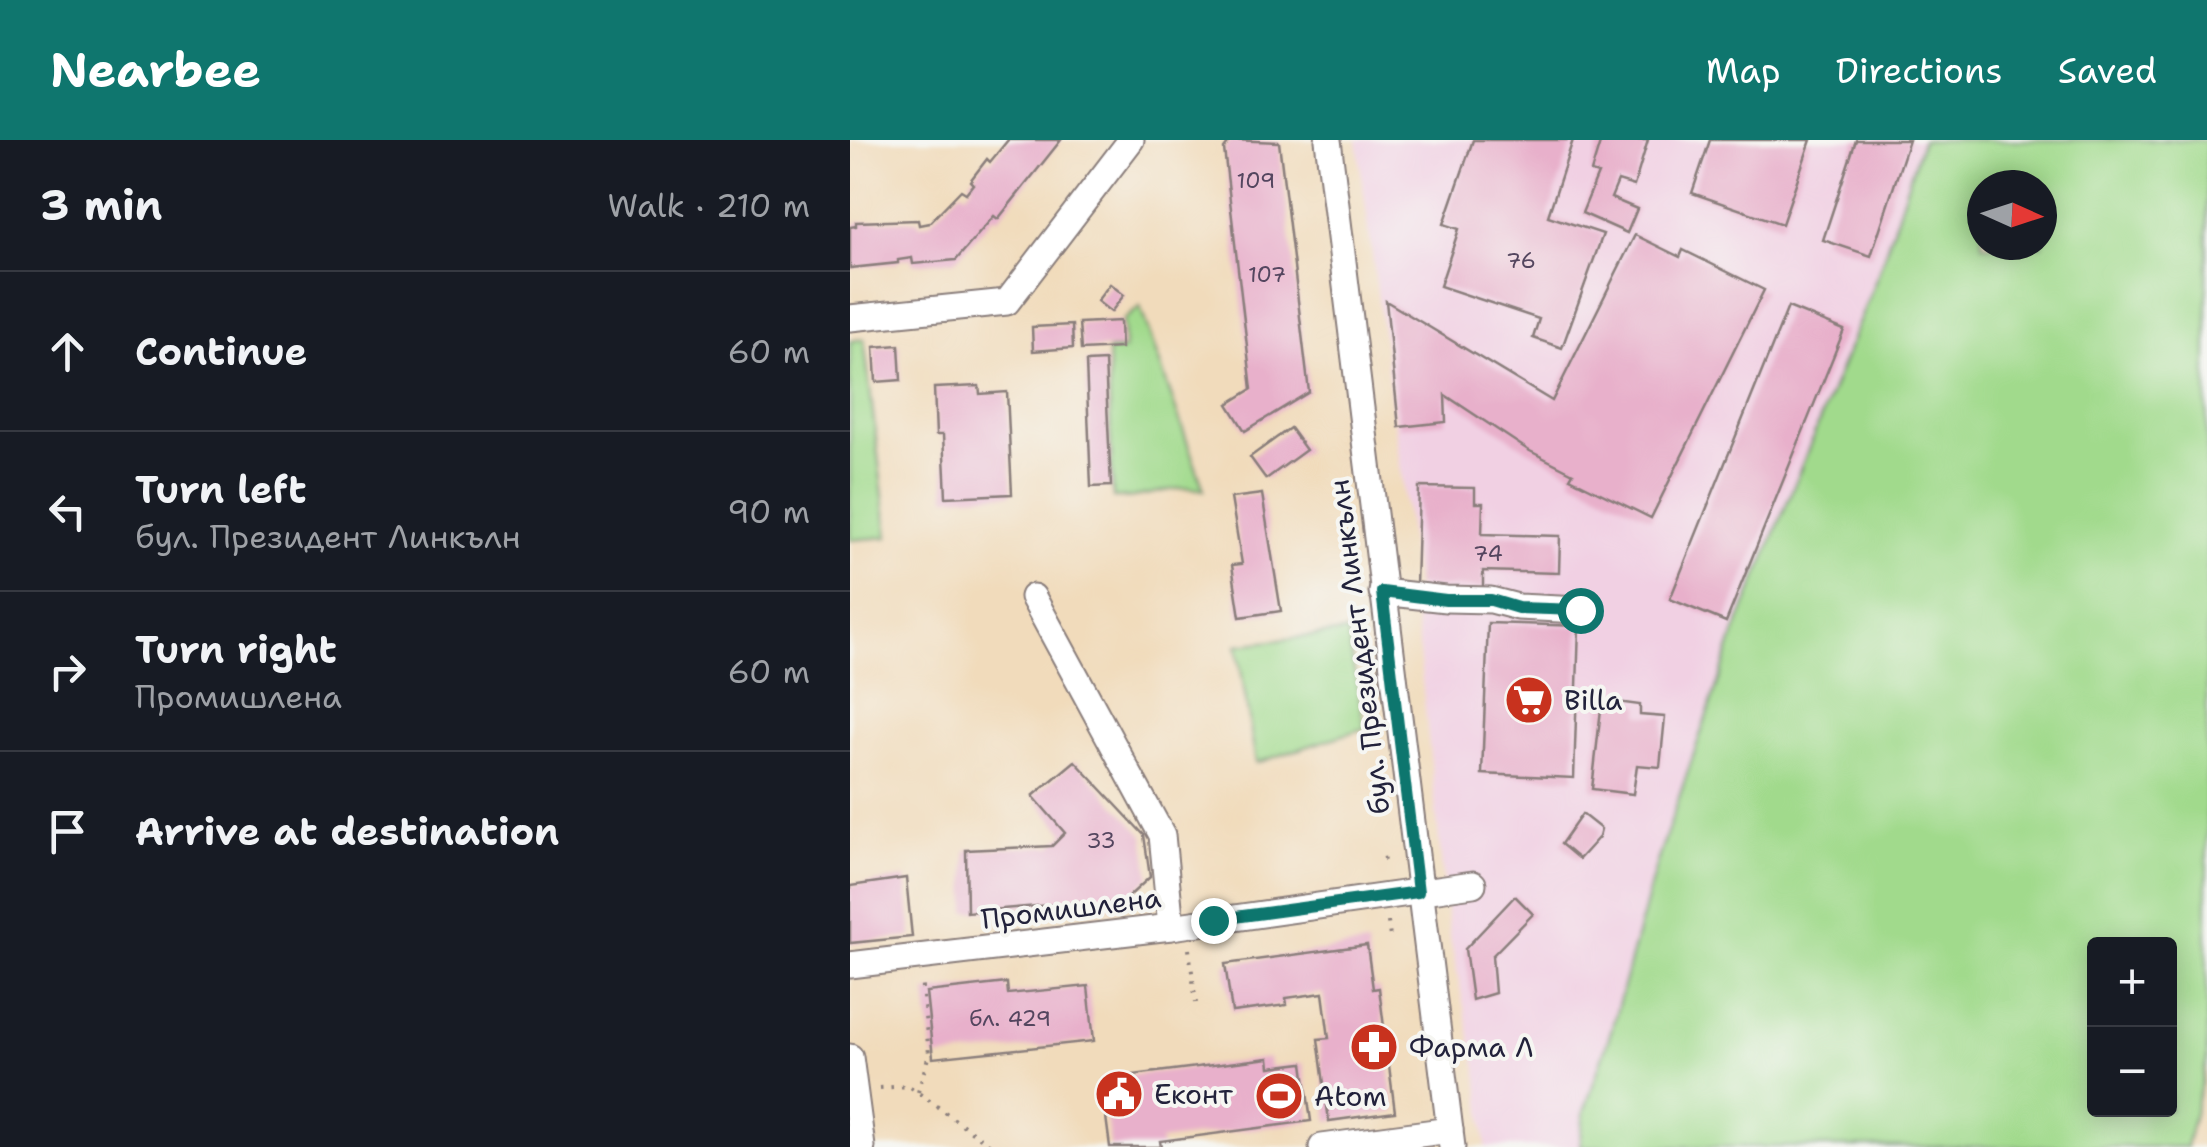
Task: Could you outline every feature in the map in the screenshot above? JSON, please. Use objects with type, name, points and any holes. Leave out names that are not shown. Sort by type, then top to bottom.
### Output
[{"type":"street","points":[[850,318],[1007,302],[1130,140]]},
{"type":"street","name":"бул. Президент Линкълн","points":[[1328,140],[1451,1139]]},
{"type":"street","points":[[1382,592],[1446,600],[1491,600],[1518,608],[1580,610]]},
{"type":"street","points":[[1033,597],[1162,835],[1179,926]]},
{"type":"street","name":"Промишлена","points":[[850,965],[1179,926],[1474,884]]},
{"type":"street","points":[[850,1057],[862,1147]]},
{"type":"street","points":[[1322,1147],[1451,1139]]},
{"type":"path","points":[[1388,917],[1390,937]]},
{"type":"path","points":[[1179,926],[1196,1004]]},
{"type":"path","points":[[918,1092],[929,1054],[919,957]]},
{"type":"path","points":[[855,1091],[909,1086],[993,1147]]},
{"type":"shaded area","points":[[1357,140],[1922,140],[1878,274],[1734,636],[1656,865],[1611,1031],[1584,1112],[1580,1147],[1486,1147],[1478,1075],[1449,933],[1414,605],[1416,586]]},
{"type":"green space","points":[[1922,140],[2207,140],[2207,1060],[2186,1147],[1580,1147],[1584,1112],[1611,1031],[1656,865],[1734,636],[1878,274]]},
{"type":"green space","points":[[1140,307],[1204,490],[1113,498],[1108,351],[1124,350],[1123,320]]},
{"type":"green space","points":[[864,339],[888,537],[850,540],[850,341]]},
{"type":"green space","points":[[1347,632],[1365,728],[1256,763],[1237,645]]},
{"type":"building","points":[[1008,140],[1061,140],[998,219],[994,216],[956,260],[913,264],[912,258],[850,268],[850,227],[856,226],[856,222],[929,223],[961,190],[966,193],[987,159],[990,162]]},
{"type":"building","points":[[1231,140],[1279,142],[1309,392],[1245,431],[1228,404],[1252,389],[1224,149]]},
{"type":"building","points":[[1473,140],[1573,140],[1548,216],[1603,234],[1562,348],[1533,338],[1539,319],[1440,286],[1459,229],[1444,224]]},
{"type":"building","points":[[1601,140],[1648,140],[1634,186],[1618,181],[1611,198],[1637,209],[1627,233],[1582,213],[1598,174],[1591,172]]},
{"type":"building","points":[[1710,140],[1811,140],[1782,224],[1692,193]]},
{"type":"building","points":[[1856,140],[1909,140],[1871,256],[1823,240]]},
{"type":"building","points":[[1635,235],[1680,257],[1683,250],[1764,290],[1651,518],[1570,478],[1573,473],[1528,450],[1445,395],[1446,422],[1399,427],[1386,301],[1552,401]]},
{"type":"building","points":[[1110,284],[1124,295],[1111,312],[1097,301]]},
{"type":"building","points":[[1788,307],[1844,330],[1726,622],[1670,599]]},
{"type":"building","points":[[1120,321],[1121,348],[1081,350],[1079,323]]},
{"type":"building","points":[[1072,325],[1073,348],[1033,351],[1032,327]]},
{"type":"building","points":[[899,345],[901,380],[876,382],[874,347]]},
{"type":"building","points":[[1105,361],[1111,486],[1091,487],[1086,362]]},
{"type":"building","points":[[979,386],[980,394],[1007,392],[1012,494],[946,497],[943,435],[936,435],[934,388]]},
{"type":"building","points":[[1290,428],[1306,450],[1266,479],[1250,457]]},
{"type":"building","points":[[1419,487],[1475,488],[1475,503],[1483,503],[1482,534],[1560,536],[1559,573],[1483,571],[1483,588],[1416,586]]},
{"type":"building","points":[[1262,494],[1281,611],[1240,617],[1232,565],[1242,564],[1231,498]]},
{"type":"building","points":[[1488,623],[1579,626],[1574,778],[1482,774]]},
{"type":"building","points":[[1602,700],[1640,705],[1640,715],[1665,717],[1660,767],[1637,765],[1633,794],[1592,789]]},
{"type":"building","points":[[1075,761],[1144,835],[1150,877],[1115,909],[1106,902],[1096,912],[1086,902],[967,912],[966,850],[1052,846],[1065,833],[1033,796]]},
{"type":"building","points":[[1582,814],[1601,829],[1599,837],[1579,859],[1561,844]]},
{"type":"building","points":[[906,878],[912,937],[850,943],[850,886]]},
{"type":"building","points":[[1515,896],[1533,914],[1492,956],[1495,993],[1472,1000],[1465,949]]},
{"type":"building","points":[[1367,945],[1373,989],[1379,988],[1395,1112],[1329,1121],[1318,1039],[1329,1038],[1323,993],[1286,998],[1287,1005],[1232,1012],[1225,964]]},
{"type":"building","points":[[1007,983],[1008,994],[1088,986],[1094,1041],[933,1058],[926,992]]},
{"type":"building","points":[[1269,1058],[1270,1067],[1303,1063],[1311,1121],[1160,1141],[1161,1147],[1110,1147],[1101,1079]]},
{"type":"place","name":"Billa","points":[[1529,700]]},
{"type":"place","name":"Фарма Л","points":[[1374,1047]]},
{"type":"place","name":"Еконт","points":[[1119,1094]]},
{"type":"place","name":"Atom","points":[[1279,1096]]},
{"type":"route","points":[[1213,920],[1418,892],[1382,592],[1446,600],[1491,600],[1518,608],[1580,610]]}]
